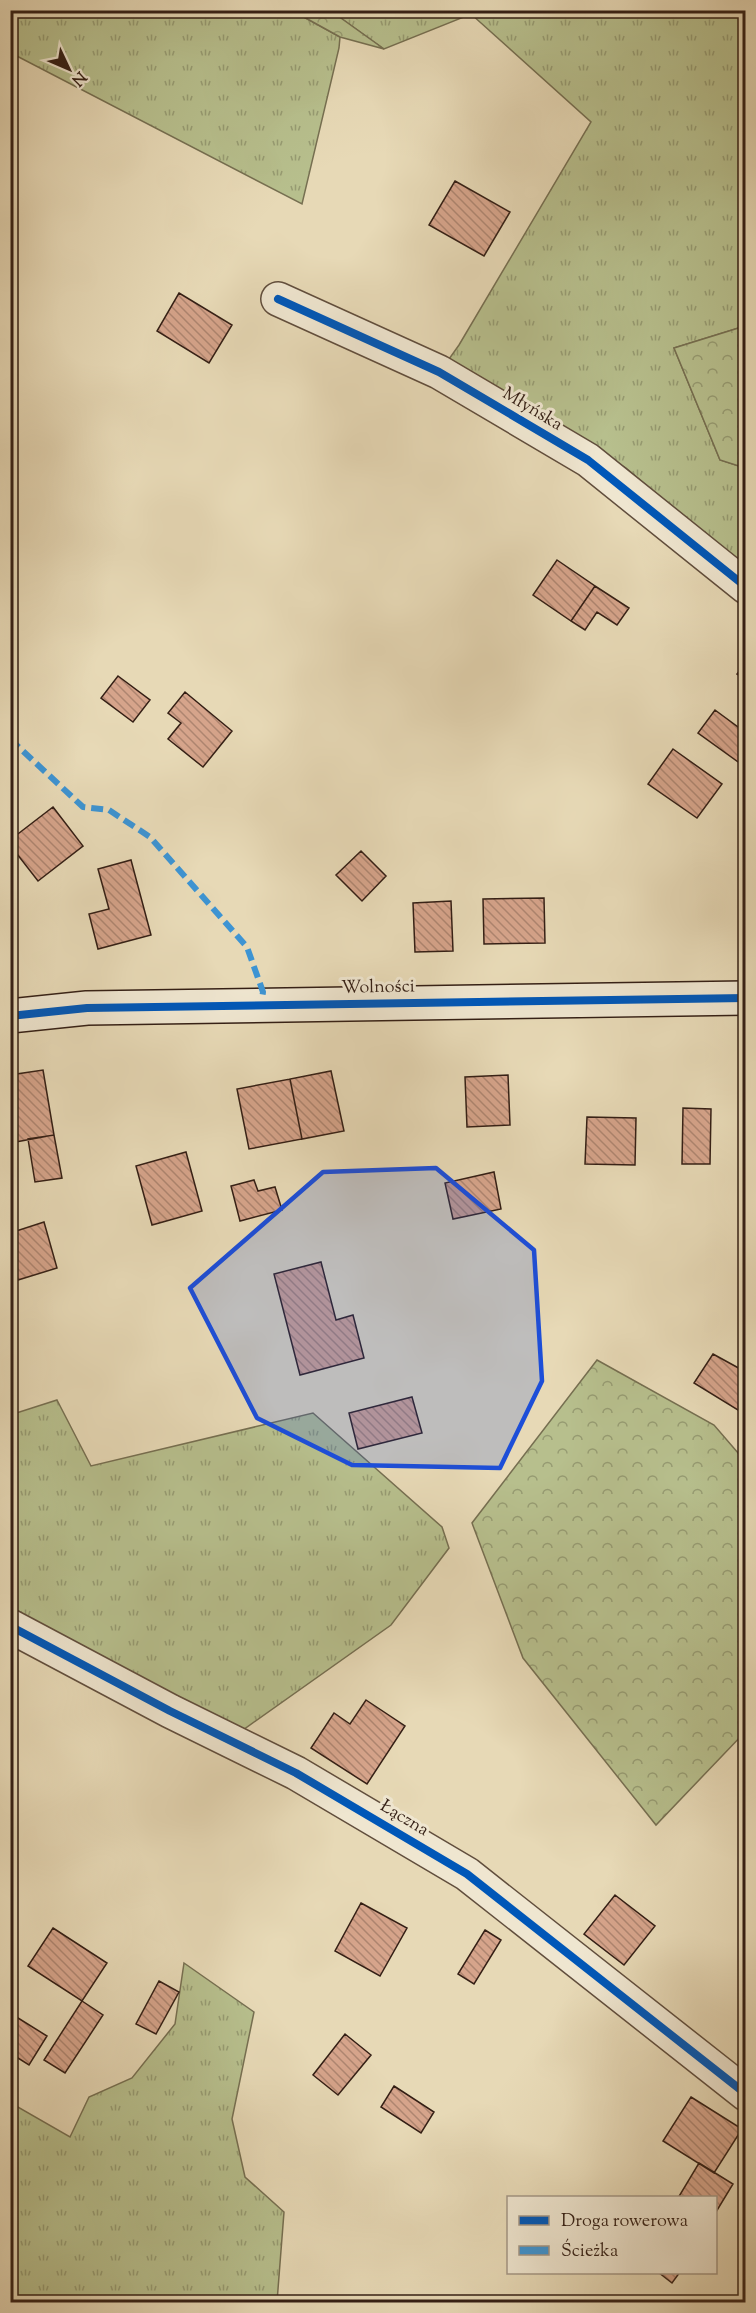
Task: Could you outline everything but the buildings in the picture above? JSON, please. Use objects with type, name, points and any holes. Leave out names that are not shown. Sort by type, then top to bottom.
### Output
[{"type":"street","name":"Młyńska","points":[[278,298],[439,372],[588,460],[746,587]]},
{"type":"street","name":"Wolności","points":[[10,1016],[87,1008],[746,998]]},
{"type":"street","name":"Łączna","points":[[10,1626],[170,1711],[296,1773],[466,1874],[746,2094]]},
{"type":"highlighted area","points":[[436,1168],[534,1250],[542,1381],[500,1468],[352,1465],[257,1418],[190,1288],[323,1172]]},
{"type":"green space","points":[[10,11],[293,11],[340,37],[302,204],[11,53]]},
{"type":"green space","points":[[293,11],[331,11],[384,49],[340,37]]},
{"type":"green space","points":[[331,11],[745,11],[745,326],[674,348],[720,460],[745,468],[745,570],[626,468],[449,359],[591,122],[471,14],[384,49]]},
{"type":"green space","points":[[746,326],[745,468],[720,460],[674,348]]},
{"type":"green space","points":[[597,1360],[714,1425],[745,1461],[745,1732],[656,1825],[523,1658],[472,1523]]},
{"type":"green space","points":[[57,1400],[91,1466],[313,1413],[442,1527],[449,1548],[391,1625],[240,1732],[11,1609],[10,1415]]},
{"type":"green space","points":[[184,1963],[254,2012],[232,2119],[245,2177],[284,2212],[277,2302],[11,2302],[11,2103],[70,2137],[89,2097],[132,2078],[175,2024]]},
{"type":"marked path","points":[[10,739],[83,807],[109,810],[150,837],[247,947],[263,992],[261,1005]]},
{"type":"cycle path","points":[[278,299],[439,372],[588,460],[746,587]]},
{"type":"cycle path","points":[[10,1016],[87,1008],[746,998]]},
{"type":"cycle path","points":[[10,1626],[170,1711],[296,1773],[467,1874],[746,2094]]}]
